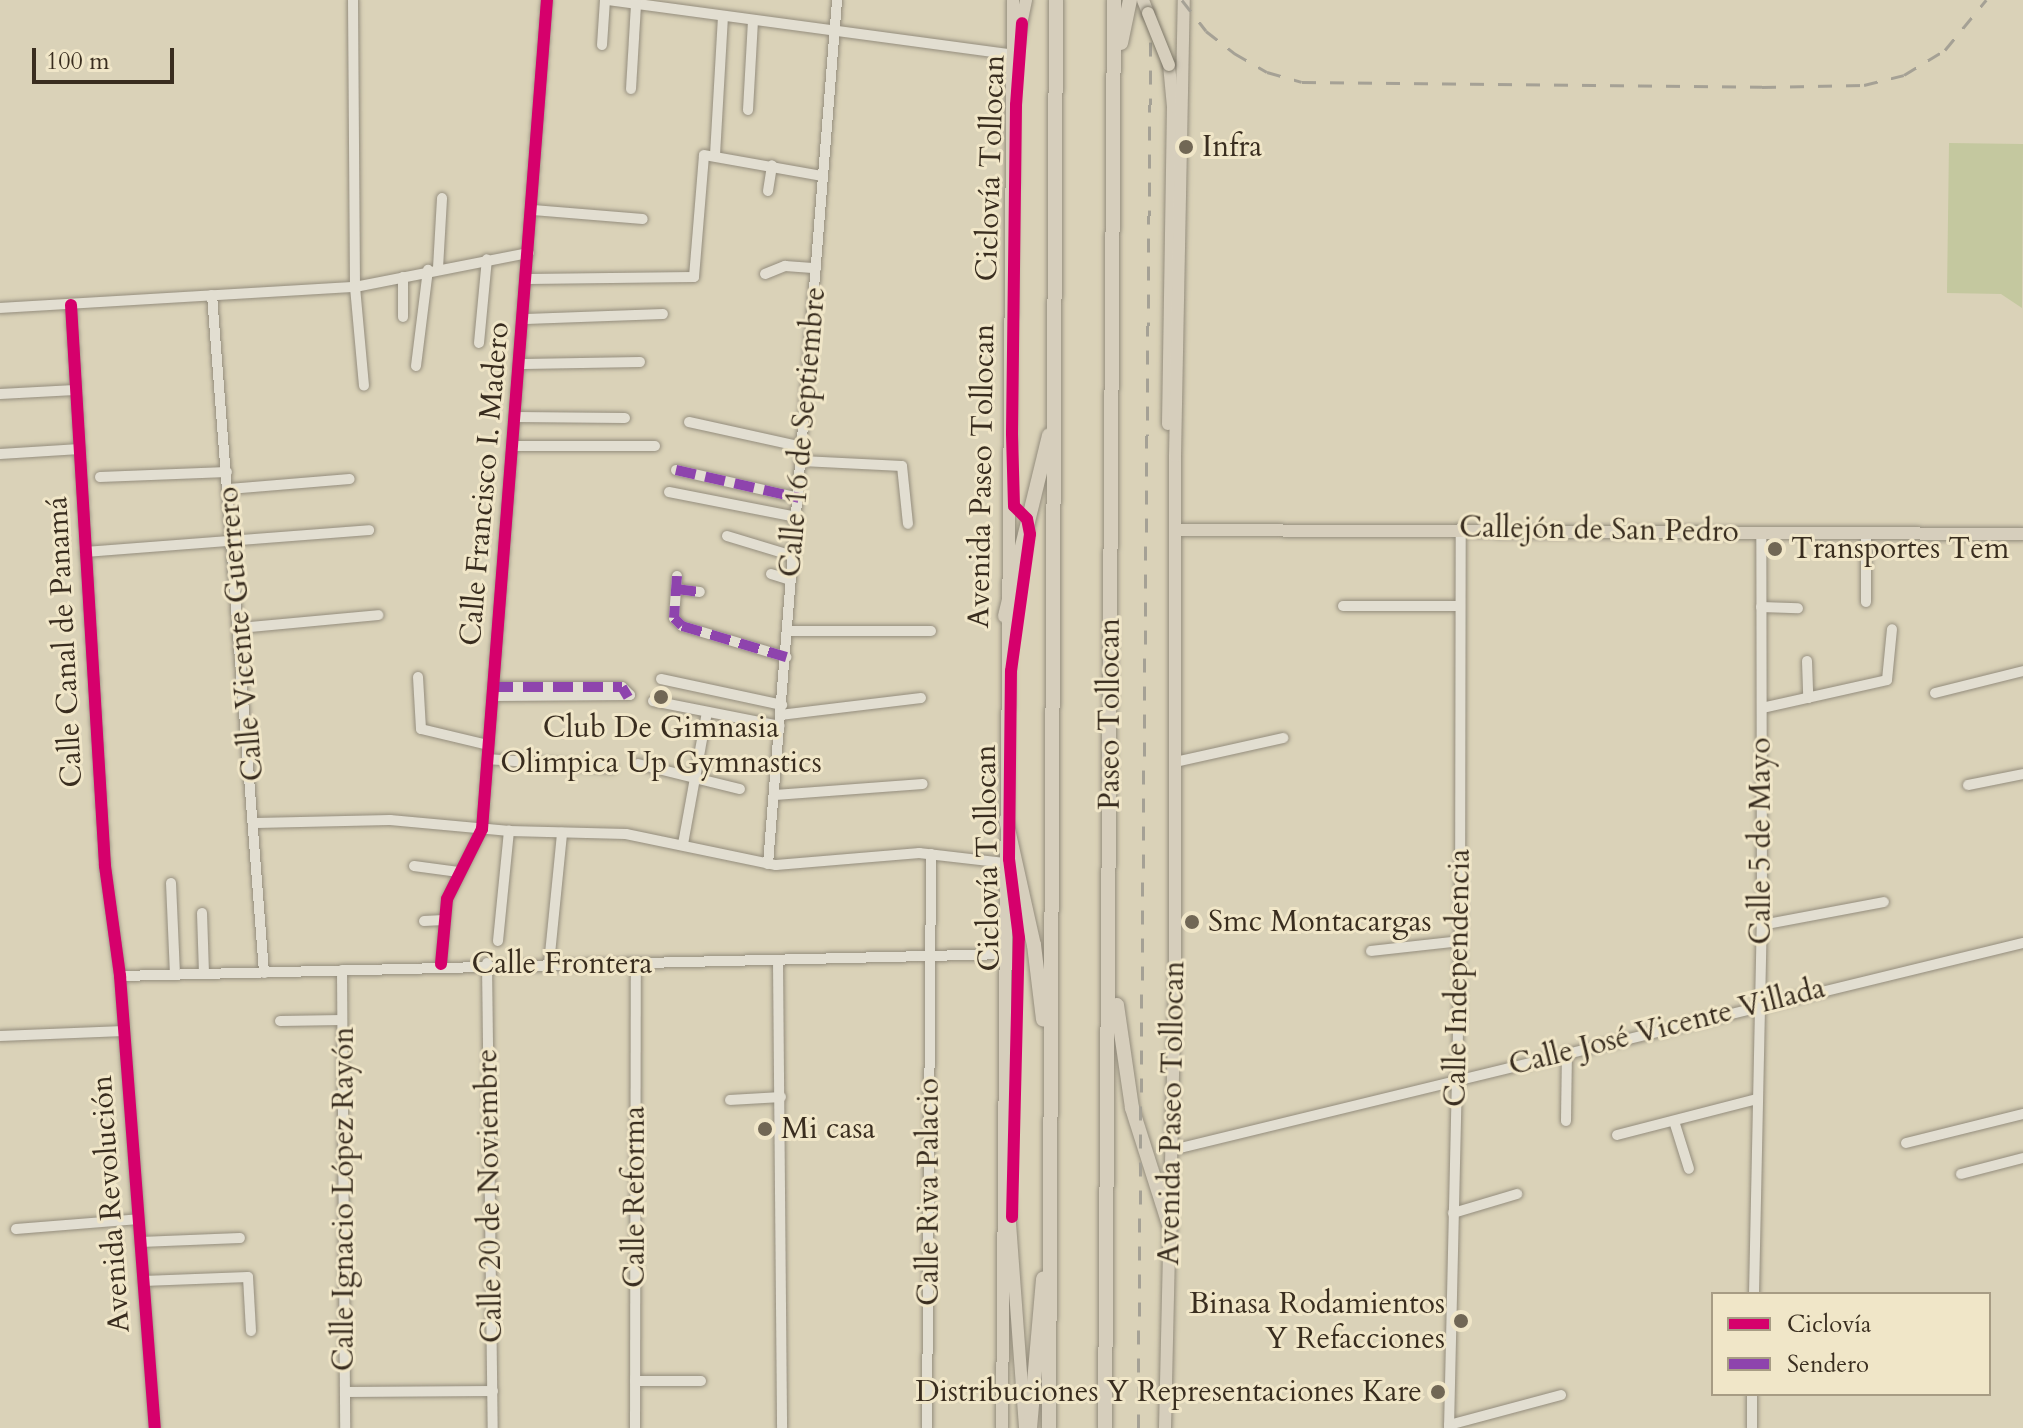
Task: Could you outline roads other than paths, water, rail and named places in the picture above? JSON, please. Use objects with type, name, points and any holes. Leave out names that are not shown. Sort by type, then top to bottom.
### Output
[{"type":"highway","name":"Paseo Tollocan","points":[[1049,1428],[1056,0]]},
{"type":"highway","name":"Paseo Tollocan","points":[[1105,1428],[1114,0]]},
{"type":"highway","points":[[1115,91],[1130,0]]},
{"type":"highway","points":[[1005,616],[1055,411]]},
{"type":"highway","points":[[1006,820],[1051,1058]]},
{"type":"highway","points":[[1110,865],[1124,1071],[1141,1142],[1170,1228]]},
{"type":"highway","points":[[1028,1428],[1050,1231]]},
{"type":"main road","name":"Avenida Paseo Tollocan","points":[[1002,1428],[1005,616],[1015,55],[1013,0]]},
{"type":"main road","name":"Avenida Paseo Tollocan","points":[[1015,55],[1026,0]]},
{"type":"main road","name":"Avenida Paseo Tollocan","points":[[1143,0],[1169,65],[1173,107],[1168,433],[1176,530],[1175,762],[1172,1150],[1165,1428]]},
{"type":"main road","name":"Avenida Paseo Tollocan","points":[[1175,510],[1184,0]]},
{"type":"main road","name":"Callejón de San Pedro","points":[[1176,530],[1461,528],[2023,534]]},
{"type":"main road","points":[[1002,1178],[1012,1217],[1028,1428]]},
{"type":"street","points":[[353,0],[355,287],[364,386]]},
{"type":"street","name":"Calle Francisco I. Madero","points":[[441,964],[444,920],[459,872],[482,829],[515,417],[523,364],[547,0]]},
{"type":"street","points":[[602,45],[606,0],[1015,55]]},
{"type":"street","name":"Calle 16 de Septiembre","points":[[768,864],[837,0]]},
{"type":"street","points":[[631,89],[636,4]]},
{"type":"street","points":[[715,155],[723,16]]},
{"type":"street","points":[[748,110],[753,20]]},
{"type":"street","points":[[528,279],[694,277],[703,156],[715,155],[822,176]]},
{"type":"street","points":[[768,191],[772,165]]},
{"type":"street","points":[[416,366],[442,198]]},
{"type":"street","points":[[533,210],[643,219]]},
{"type":"street","points":[[0,308],[355,287],[433,269],[529,253]]},
{"type":"street","points":[[479,343],[487,259]]},
{"type":"street","points":[[765,274],[785,266],[816,268]]},
{"type":"street","points":[[403,277],[403,317]]},
{"type":"street","name":"Calle Vicente Guerrero","points":[[212,295],[256,823],[264,973]]},
{"type":"street","name":"Calle Canal de Panamá","points":[[71,305],[105,866],[120,976]]},
{"type":"street","points":[[526,319],[663,314]]},
{"type":"street","points":[[523,364],[640,362]]},
{"type":"street","points":[[0,394],[75,390]]},
{"type":"street","points":[[515,417],[625,418]]},
{"type":"street","points":[[689,422],[803,447]]},
{"type":"street","points":[[513,446],[655,446]]},
{"type":"street","points":[[0,454],[80,449]]},
{"type":"street","points":[[802,461],[902,466],[908,524]]},
{"type":"street","points":[[676,470],[799,498]]},
{"type":"street","points":[[100,477],[227,472]]},
{"type":"street","points":[[229,489],[350,479]]},
{"type":"street","points":[[669,492],[797,517]]},
{"type":"street","name":"Calle Independencia","points":[[1449,1426],[1460,941],[1461,528]]},
{"type":"street","points":[[85,552],[233,543],[369,530]]},
{"type":"street","name":"Calle 5 de Mayo","points":[[1754,1292],[1762,925],[1761,532]]},
{"type":"street","points":[[1866,534],[1866,602]]},
{"type":"street","points":[[727,536],[793,556]]},
{"type":"street","points":[[771,574],[791,580]]},
{"type":"street","points":[[677,576],[674,618],[682,626],[786,657]]},
{"type":"street","points":[[676,589],[700,592]]},
{"type":"street","points":[[1343,606],[1460,606]]},
{"type":"street","points":[[1761,607],[1798,608]]},
{"type":"street","points":[[239,628],[378,615]]},
{"type":"street","points":[[1762,708],[1889,679],[1892,629]]},
{"type":"street","points":[[788,631],[931,631]]},
{"type":"street","points":[[1807,661],[1808,698]]},
{"type":"street","points":[[1935,693],[2023,671]]},
{"type":"street","points":[[418,677],[421,729],[488,745]]},
{"type":"street","points":[[661,679],[781,715]]},
{"type":"street","points":[[492,692],[628,697]]},
{"type":"street","points":[[653,701],[707,712],[781,715],[921,698]]},
{"type":"street","points":[[683,844],[707,712]]},
{"type":"street","points":[[1175,762],[1283,738]]},
{"type":"street","points":[[487,759],[612,768]]},
{"type":"street","points":[[638,764],[740,789]]},
{"type":"street","points":[[1968,785],[2023,774]]},
{"type":"street","points":[[775,795],[923,784]]},
{"type":"street","points":[[256,823],[390,820],[509,831],[626,834],[768,864],[931,854],[1006,863]]},
{"type":"street","points":[[498,941],[509,831]]},
{"type":"street","points":[[549,964],[562,833]]},
{"type":"street","name":"Calle Riva Palacio","points":[[927,1428],[931,854]]},
{"type":"street","points":[[414,866],[459,872]]},
{"type":"street","points":[[171,883],[175,975]]},
{"type":"street","points":[[1762,925],[1884,902]]},
{"type":"street","points":[[202,913],[204,974]]},
{"type":"street","points":[[424,921],[444,920]]},
{"type":"street","points":[[1371,951],[1460,941]]},
{"type":"street","name":"Calle José Vicente Villada","points":[[1172,1150],[1759,1004],[2023,943]]},
{"type":"street","name":"Calle Frontera","points":[[120,976],[441,964],[636,965],[1005,954]]},
{"type":"street","points":[[778,961],[782,1428]]},
{"type":"street","name":"Calle 20 de Noviembre","points":[[487,963],[493,1428]]},
{"type":"street","name":"Calle Reforma","points":[[635,1428],[636,965]]},
{"type":"street","name":"Calle Ignacio López Rayón","points":[[342,970],[345,1428]]},
{"type":"street","name":"Avenida Revolución","points":[[120,976],[155,1428]]},
{"type":"street","points":[[280,1021],[342,1020]]},
{"type":"street","points":[[0,1036],[124,1031]]},
{"type":"street","points":[[1566,1121],[1567,1052]]},
{"type":"street","points":[[730,1100],[781,1097]]},
{"type":"street","points":[[1617,1135],[1757,1099]]},
{"type":"street","points":[[1906,1143],[2023,1114]]},
{"type":"street","points":[[1674,1121],[1689,1169]]},
{"type":"street","points":[[1961,1174],[2023,1158]]},
{"type":"street","points":[[1453,1213],[1517,1194]]},
{"type":"street","points":[[16,1229],[139,1219]]},
{"type":"street","points":[[140,1242],[240,1238]]},
{"type":"street","points":[[143,1281],[248,1277],[251,1331]]},
{"type":"street","points":[[635,1381],[701,1381]]},
{"type":"street","points":[[345,1392],[493,1391]]},
{"type":"street","points":[[1449,1426],[1561,1395]]},
{"type":"street","points":[[1752,1396],[1752,1428]]},
{"type":"railway","points":[[1138,1428],[1151,0]]},
{"type":"railway","points":[[1182,0],[1206,31],[1234,53],[1267,72],[1302,82],[1762,87],[1864,85],[1904,75],[1945,50],[1986,0]]},
{"type":"place","name":"Infra","points":[[1186,147]]},
{"type":"place","name":"Transportes Tem","points":[[1775,549]]},
{"type":"place","name":"Club De Gimnasia Olimpica Up Gymnastics","points":[[661,697]]},
{"type":"place","name":"Smc Montacargas","points":[[1192,922]]},
{"type":"place","name":"Mi casa","points":[[765,1129]]},
{"type":"place","name":"Binasa Rodamientos Y Refacciones","points":[[1461,1321]]},
{"type":"place","name":"Distribuciones Y Representaciones Kare","points":[[1438,1392]]}]
